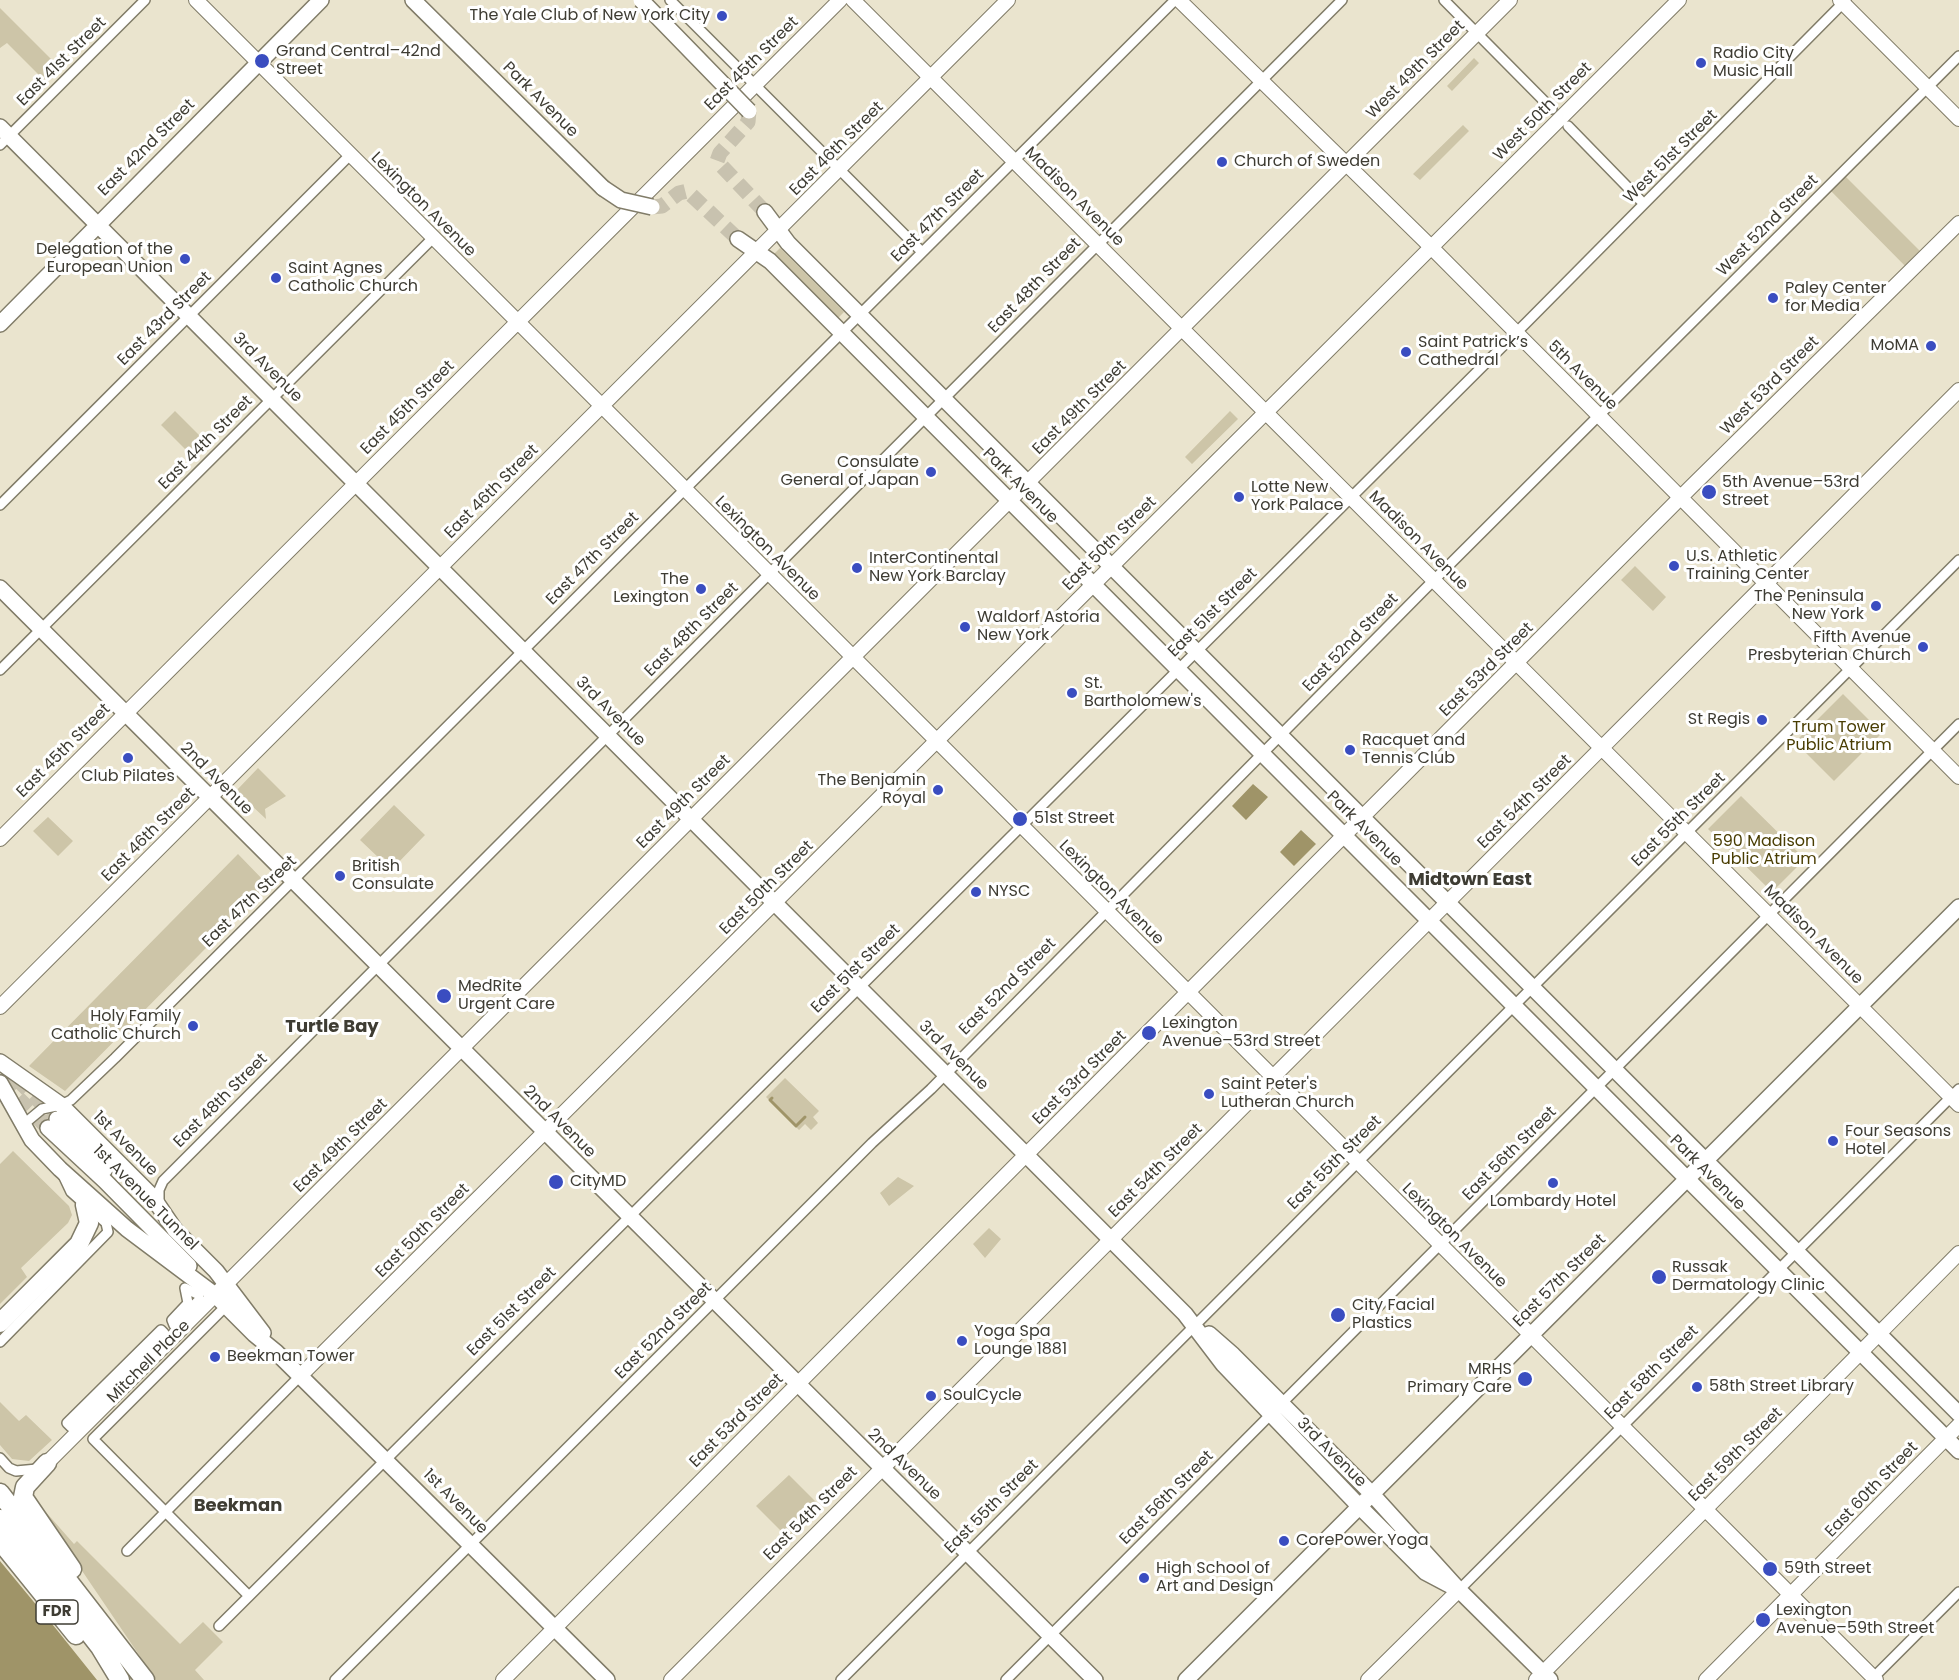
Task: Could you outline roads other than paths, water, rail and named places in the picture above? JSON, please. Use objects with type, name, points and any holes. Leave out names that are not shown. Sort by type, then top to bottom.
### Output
[{"type":"highway","points":[[0,1323],[63,1261],[87,1229],[89,1218],[85,1205]]},
{"type":"highway","points":[[46,1463],[25,1487],[23,1499],[87,1590],[110,1636]]},
{"type":"highway","name":"FDR","points":[[0,1493],[145,1680]]},
{"type":"highway","points":[[0,1519],[100,1647],[120,1680]]},
{"type":"highway","name":"FDR","points":[[0,1541],[116,1680]]},
{"type":"main road","name":"Lexington Avenue","points":[[196,0],[1873,1679]]},
{"type":"main road","name":"East 42nd Street","points":[[0,324],[321,0]]},
{"type":"main road","name":"Park Avenue","points":[[413,0],[609,194],[625,202],[652,207]]},
{"type":"main road","points":[[641,0],[749,111]]},
{"type":"main road","name":"East 45th Street","points":[[0,839],[840,0]]},
{"type":"main road","name":"Madison Avenue","points":[[853,0],[1860,1006],[1956,1097]]},
{"type":"main road","name":"East 46th Street","points":[[0,1007],[1008,0]]},
{"type":"main road","name":"5th Avenue","points":[[1177,0],[1431,248],[1959,777]]},
{"type":"main road","name":"West 49th Street","points":[[1346,164],[1510,0]]},
{"type":"main road","name":"West 50th Street","points":[[1431,248],[1679,0]]},
{"type":"main road","points":[[1843,1],[1959,119]]},
{"type":"main road","name":"3rd Avenue","points":[[3,136],[97,224],[1194,1323],[1233,1355],[1372,1494],[1543,1678]]},
{"type":"main road","name":"East 49th Street","points":[[46,1463],[1346,164]]},
{"type":"main road","name":"Park Avenue","points":[[765,212],[788,243],[860,316],[1959,1414]]},
{"type":"main road","name":"West 53rd Street","points":[[1681,498],[1959,223]]},
{"type":"main road","name":"Park Avenue","points":[[738,239],[770,261],[1959,1451]]},
{"type":"main road","name":"East 50th Street","points":[[300,1376],[1431,248]]},
{"type":"main road","name":"East 54th Street","points":[[671,1680],[880,1468],[1111,1240],[1959,390]]},
{"type":"main road","name":"East 53rd Street","points":[[503,1680],[1681,498]]},
{"type":"main road","name":"2nd Avenue","points":[[0,588],[628,1217],[715,1300],[880,1468],[1095,1680]]},
{"type":"main road","name":"East 57th Street","points":[[1186,1680],[1959,908]]},
{"type":"main road","name":"1st Avenue","points":[[0,1062],[55,1118],[160,1207],[175,1230],[216,1271],[219,1290],[226,1306],[386,1458],[607,1680]]},
{"type":"main road","name":"1st Avenue","points":[[0,1083],[32,1140],[60,1169],[127,1229],[219,1290],[249,1314],[276,1352]]},
{"type":"main road","name":"1st Avenue Tunnel","points":[[55,1118],[105,1181],[219,1290]]},
{"type":"main road","name":"East 59th Street","points":[[1543,1678],[1705,1509],[1959,1253]]},
{"type":"main road","name":"3rd Avenue","points":[[1194,1323],[1223,1364],[1270,1416],[1360,1507],[1425,1572],[1459,1590]]},
{"type":"main road","name":"East 60th Street","points":[[1706,1680],[1959,1425]]},
{"type":"main road","points":[[1393,1516],[1403,1549]]},
{"type":"main road","name":"East 58th Street","points":[[1368,1680],[1459,1590]]},
{"type":"street","name":"East 41st Street","points":[[3,136],[145,0]]},
{"type":"street","points":[[670,0],[922,252]]},
{"type":"street","name":"East 47th Street","points":[[24,1124],[42,1109],[55,1118],[1177,0]]},
{"type":"street","name":"East 48th Street","points":[[160,1207],[158,1194],[163,1181],[376,965],[945,400],[1097,243],[1342,0]]},
{"type":"street","points":[[1444,0],[1552,110]]},
{"type":"street","name":"West 51st Street","points":[[1515,333],[1843,1]]},
{"type":"street","name":"West 52nd Street","points":[[1599,416],[1959,56]]},
{"type":"street","points":[[1568,126],[1644,204]]},
{"type":"street","name":"East 43rd Street","points":[[0,505],[350,155]]},
{"type":"street","name":"East 44th Street","points":[[0,670],[433,238]]},
{"type":"street","name":"East 51st Street","points":[[219,1626],[1515,333]]},
{"type":"street","name":"East 52nd Street","points":[[335,1680],[945,1073],[1599,416]]},
{"type":"street","name":"East 55th Street","points":[[841,1680],[1194,1323],[1515,1006],[1959,560]]},
{"type":"street","name":"East 56th Street","points":[[1006,1680],[1598,1089],[1959,724]]},
{"type":"street","name":"East 58th Street","points":[[1459,1590],[1796,1251],[1956,1097]]},
{"type":"street","points":[[0,1342],[107,1234],[108,1229],[105,1223],[67,1187],[60,1169]]},
{"type":"street","name":"Mitchell Place","points":[[166,1511],[93,1439],[226,1306]]},
{"type":"street","points":[[161,1330],[165,1333],[70,1427],[67,1423],[161,1330]]},
{"type":"street","name":"East 50th Street","points":[[127,1551],[300,1376]]},
{"type":"street","points":[[0,1458],[16,1471],[36,1470],[46,1463]]},
{"type":"street","points":[[166,1511],[249,1596]]},
{"type":"street","points":[[1873,1679],[1959,1592]]},
{"type":"waterway","points":[[772,1098],[770,1100],[796,1126],[805,1117]]},
{"type":"tunnel","points":[[749,111],[748,122],[720,153],[717,161],[765,212]]},
{"type":"tunnel","points":[[652,207],[662,206],[679,193],[687,191],[738,239]]},
{"type":"tunnel","points":[[17,1079],[57,1119]]},
{"type":"tunnel","points":[[2,1082],[48,1128]]},
{"type":"place","name":"The Yale Club of New York City","points":[[722,16]]},
{"type":"place","name":"Grand Central–42nd Street","points":[[262,61]]},
{"type":"place","name":"Radio City Music Hall","points":[[1701,63]]},
{"type":"place","name":"Church of Sweden","points":[[1222,162]]},
{"type":"place","name":"Delegation of the European Union","points":[[185,259]]},
{"type":"place","name":"Saint Agnes Catholic Church","points":[[276,278]]},
{"type":"place","name":"Paley Center for Media","points":[[1773,298]]},
{"type":"place","name":"MoMA","points":[[1931,346]]},
{"type":"place","name":"Saint Patrick’s Cathedral","points":[[1406,352]]},
{"type":"place","name":"Consulate General of Japan","points":[[931,472]]},
{"type":"place","name":"5th Avenue–53rd Street","points":[[1709,492]]},
{"type":"place","name":"Lotte New York Palace","points":[[1239,497]]},
{"type":"place","name":"U.S. Athletic Training Center","points":[[1674,566]]},
{"type":"place","name":"InterContinental New York Barclay","points":[[857,568]]},
{"type":"place","name":"The Lexington","points":[[701,589]]},
{"type":"place","name":"The Peninsula New York","points":[[1876,606]]},
{"type":"place","name":"Waldorf Astoria New York","points":[[965,627]]},
{"type":"place","name":"Fifth Avenue Presbyterian Church","points":[[1923,647]]},
{"type":"place","name":"St. Bartholomew's","points":[[1072,693]]},
{"type":"place","name":"St Regis","points":[[1762,720]]},
{"type":"place","name":"Racquet and Tennis Club","points":[[1350,750]]},
{"type":"place","name":"Club Pilates","points":[[128,758]]},
{"type":"place","name":"The Benjamin Royal","points":[[938,790]]},
{"type":"place","name":"51st Street","points":[[1020,819]]},
{"type":"place","name":"British Consulate","points":[[340,876]]},
{"type":"place","name":"NYSC","points":[[976,892]]},
{"type":"place","name":"MedRite Urgent Care","points":[[444,996]]},
{"type":"place","name":"Holy Family Catholic Church","points":[[193,1026]]},
{"type":"place","name":"Lexington Avenue–53rd Street","points":[[1149,1033]]},
{"type":"place","name":"Saint Peter's Lutheran Church","points":[[1209,1094]]},
{"type":"place","name":"Four Seasons Hotel","points":[[1833,1141]]},
{"type":"place","name":"CityMD","points":[[556,1182]]},
{"type":"place","name":"Lombardy Hotel","points":[[1553,1183]]},
{"type":"place","name":"Russak Dermatology Clinic","points":[[1659,1277]]},
{"type":"place","name":"City Facial Plastics","points":[[1338,1315]]},
{"type":"place","name":"Yoga Spa Lounge 1881","points":[[962,1341]]},
{"type":"place","name":"Beekman Tower","points":[[215,1357]]},
{"type":"place","name":"MRHS Primary Care","points":[[1525,1379]]},
{"type":"place","name":"58th Street Library","points":[[1697,1387]]},
{"type":"place","name":"SoulCycle","points":[[931,1396]]},
{"type":"place","name":"CorePower Yoga","points":[[1284,1541]]},
{"type":"place","name":"59th Street","points":[[1770,1569]]},
{"type":"place","name":"High School of Art and Design","points":[[1144,1578]]},
{"type":"place","name":"Lexington Avenue–59th Street","points":[[1763,1620]]},
{"type":"district","name":"Midtown East","points":[[1470,880]]},
{"type":"district","name":"Turtle Bay","points":[[332,1027]]},
{"type":"district","name":"Beekman","points":[[238,1506]]},
{"type":"park label","name":"Trum Tower Public Atrium","points":[[1839,737]]},
{"type":"park label","name":"590 Madison Public Atrium","points":[[1764,851]]}]
